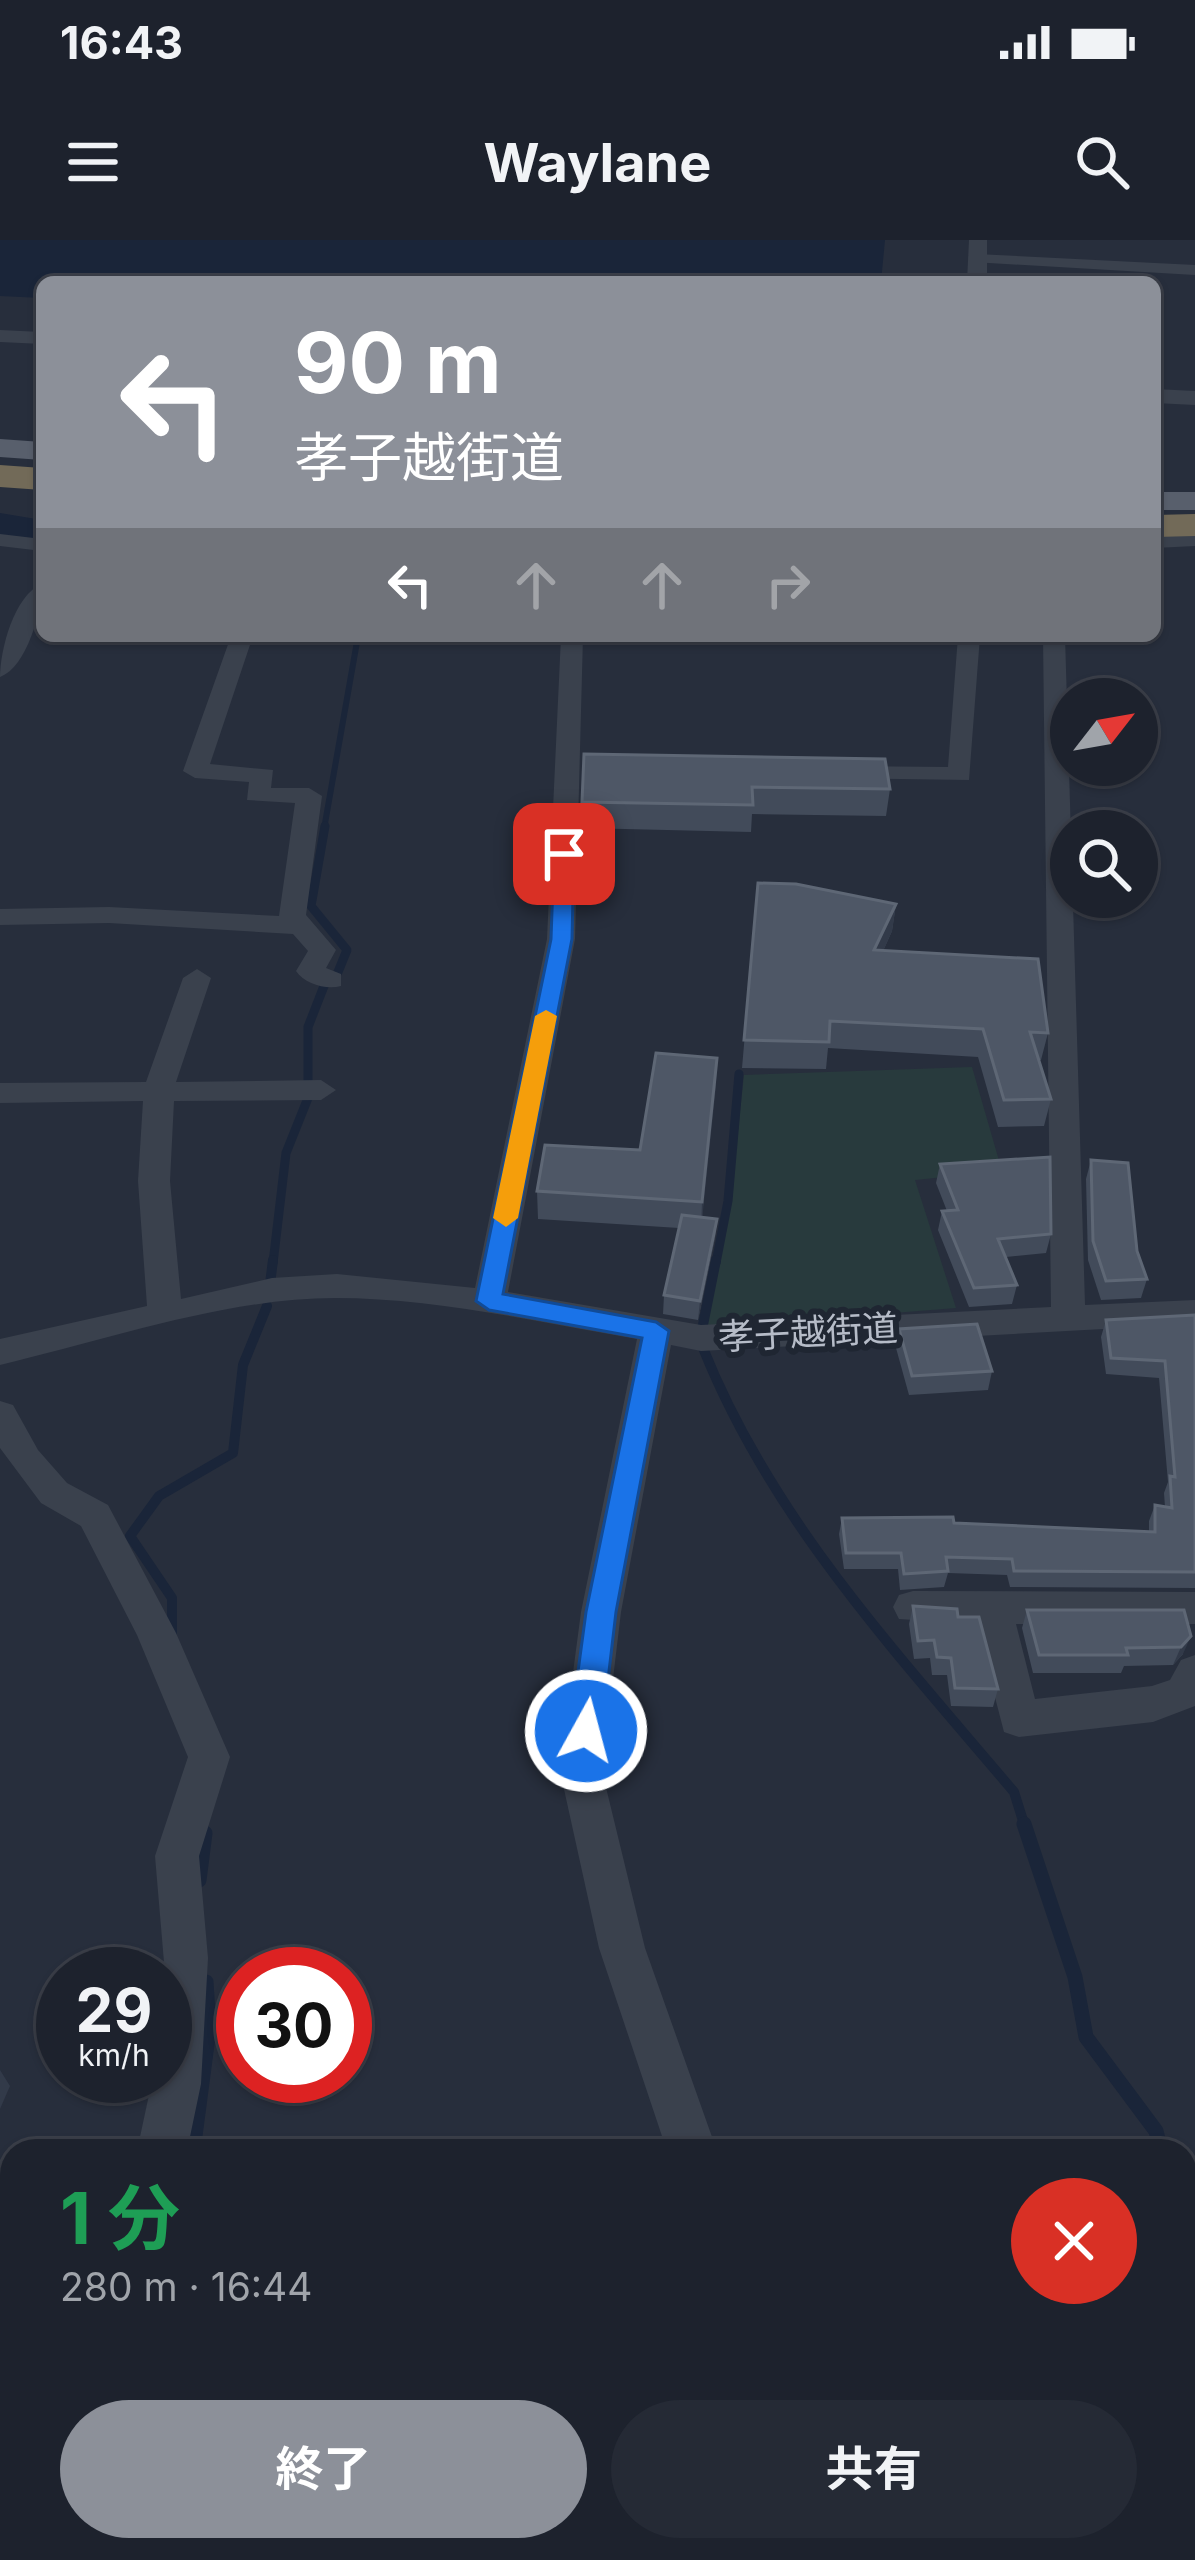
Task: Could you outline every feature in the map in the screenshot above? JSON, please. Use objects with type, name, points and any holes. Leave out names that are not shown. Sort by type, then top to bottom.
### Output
[{"type":"highway","points":[[0,448],[36,450]]},
{"type":"highway","points":[[0,472],[36,475]]},
{"type":"street","points":[[978,249],[1195,270]]},
{"type":"street","points":[[0,336],[36,338]]},
{"type":"street","points":[[1161,396],[1195,398]]},
{"type":"street","points":[[1172,517],[1195,540]]},
{"type":"street","points":[[0,540],[36,544]]},
{"type":"street","points":[[0,670],[36,601]]},
{"type":"street","points":[[240,642],[195,771],[264,775],[256,794],[309,796],[292,916],[322,950],[310,970],[331,980]]},
{"type":"street","points":[[489,1301],[561,939],[579,768],[572,642]]},
{"type":"street","points":[[821,772],[960,775],[969,642]]},
{"type":"street","points":[[1054,642],[1068,1318]]},
{"type":"street","points":[[0,917],[109,915],[301,926]]},
{"type":"street","points":[[165,1315],[154,1181],[159,1088],[197,977]]},
{"type":"street","points":[[0,1093],[321,1090]]},
{"type":"street","points":[[1182,1313],[1195,1283]]},
{"type":"street","name":"孝子越街道","points":[[0,1352],[272,1290],[337,1286],[489,1301],[701,1338],[1182,1313]]},
{"type":"street","points":[[656,1331],[601,1612],[581,1771],[622,1948],[688,2139]]},
{"type":"street","points":[[0,1415],[25,1460],[54,1493],[95,1516],[156,1633],[209,1757],[177,1856],[185,1958],[177,2084],[165,2139]]},
{"type":"street","points":[[913,1607],[1195,1608]]},
{"type":"street","points":[[992,1608],[1019,1719],[1153,1704],[1185,1692],[1195,1672]]},
{"type":"shaded area","points":[[972,1067],[1002,1171],[915,1180],[956,1308],[706,1328],[729,1215],[744,1075]]},
{"type":"water","points":[[0,240],[885,240],[882,276],[36,276],[36,298],[0,296]]},
{"type":"building","points":[[584,754],[885,759],[890,789],[752,787],[753,805],[582,802]]},
{"type":"building","points":[[758,883],[796,884],[896,904],[874,950],[1038,959],[1048,1033],[1030,1032],[1051,1099],[1004,1100],[983,1029],[830,1021],[829,1042],[744,1040]]},
{"type":"building","points":[[656,1053],[717,1058],[702,1202],[537,1191],[545,1145],[640,1150]]},
{"type":"building","points":[[1050,1157],[1051,1234],[998,1239],[1017,1285],[974,1288],[942,1211],[958,1210],[940,1164]]},
{"type":"building","points":[[1091,1160],[1128,1163],[1137,1251],[1147,1279],[1106,1281],[1093,1241]]},
{"type":"building","points":[[682,1215],[717,1219],[700,1301],[664,1295]]},
{"type":"building","points":[[1195,1315],[1195,1572],[1014,1571],[1012,1559],[946,1557],[948,1571],[904,1574],[901,1553],[846,1553],[842,1518],[953,1517],[954,1523],[1155,1532],[1155,1505],[1172,1508],[1170,1476],[1175,1477],[1165,1361],[1111,1358],[1106,1320]]},
{"type":"building","points":[[977,1324],[992,1371],[912,1376],[899,1329]]},
{"type":"building","points":[[913,1606],[957,1609],[958,1617],[979,1617],[998,1689],[955,1688],[951,1658],[937,1657],[934,1640],[918,1641]]},
{"type":"building","points":[[1027,1610],[1184,1610],[1191,1636],[1181,1647],[1126,1648],[1128,1655],[1039,1655]]},
{"type":"waterway","points":[[0,524],[36,530]]},
{"type":"waterway","points":[[324,829],[357,642]]},
{"type":"waterway","points":[[325,826],[311,906],[347,950],[338,972]]},
{"type":"waterway","points":[[308,1086],[308,1027],[324,986]]},
{"type":"waterway","points":[[716,1263],[728,1201],[739,1074]]},
{"type":"waterway","points":[[273,1263],[286,1153],[308,1098]]},
{"type":"waterway","points":[[270,1284],[273,1260]]},
{"type":"waterway","points":[[702,1330],[716,1260]]},
{"type":"waterway","points":[[172,1636],[172,1598],[130,1536],[159,1496],[233,1453],[243,1365],[267,1306]]},
{"type":"waterway","points":[[703,1348],[731,1411],[801,1527],[882,1635],[1014,1792],[1025,1827]]},
{"type":"waterway","points":[[1025,1827],[1075,1977],[1086,2037],[1158,2139]]},
{"type":"waterway","points":[[199,1880],[205,1833]]},
{"type":"waterway","points":[[195,2139],[209,2029],[206,1982]]},
{"type":"slow traffic","points":[[506,1218],[546,1016]]},
{"type":"route","points":[[564,854],[561,939],[489,1301],[656,1331],[601,1612],[586,1731]]}]
